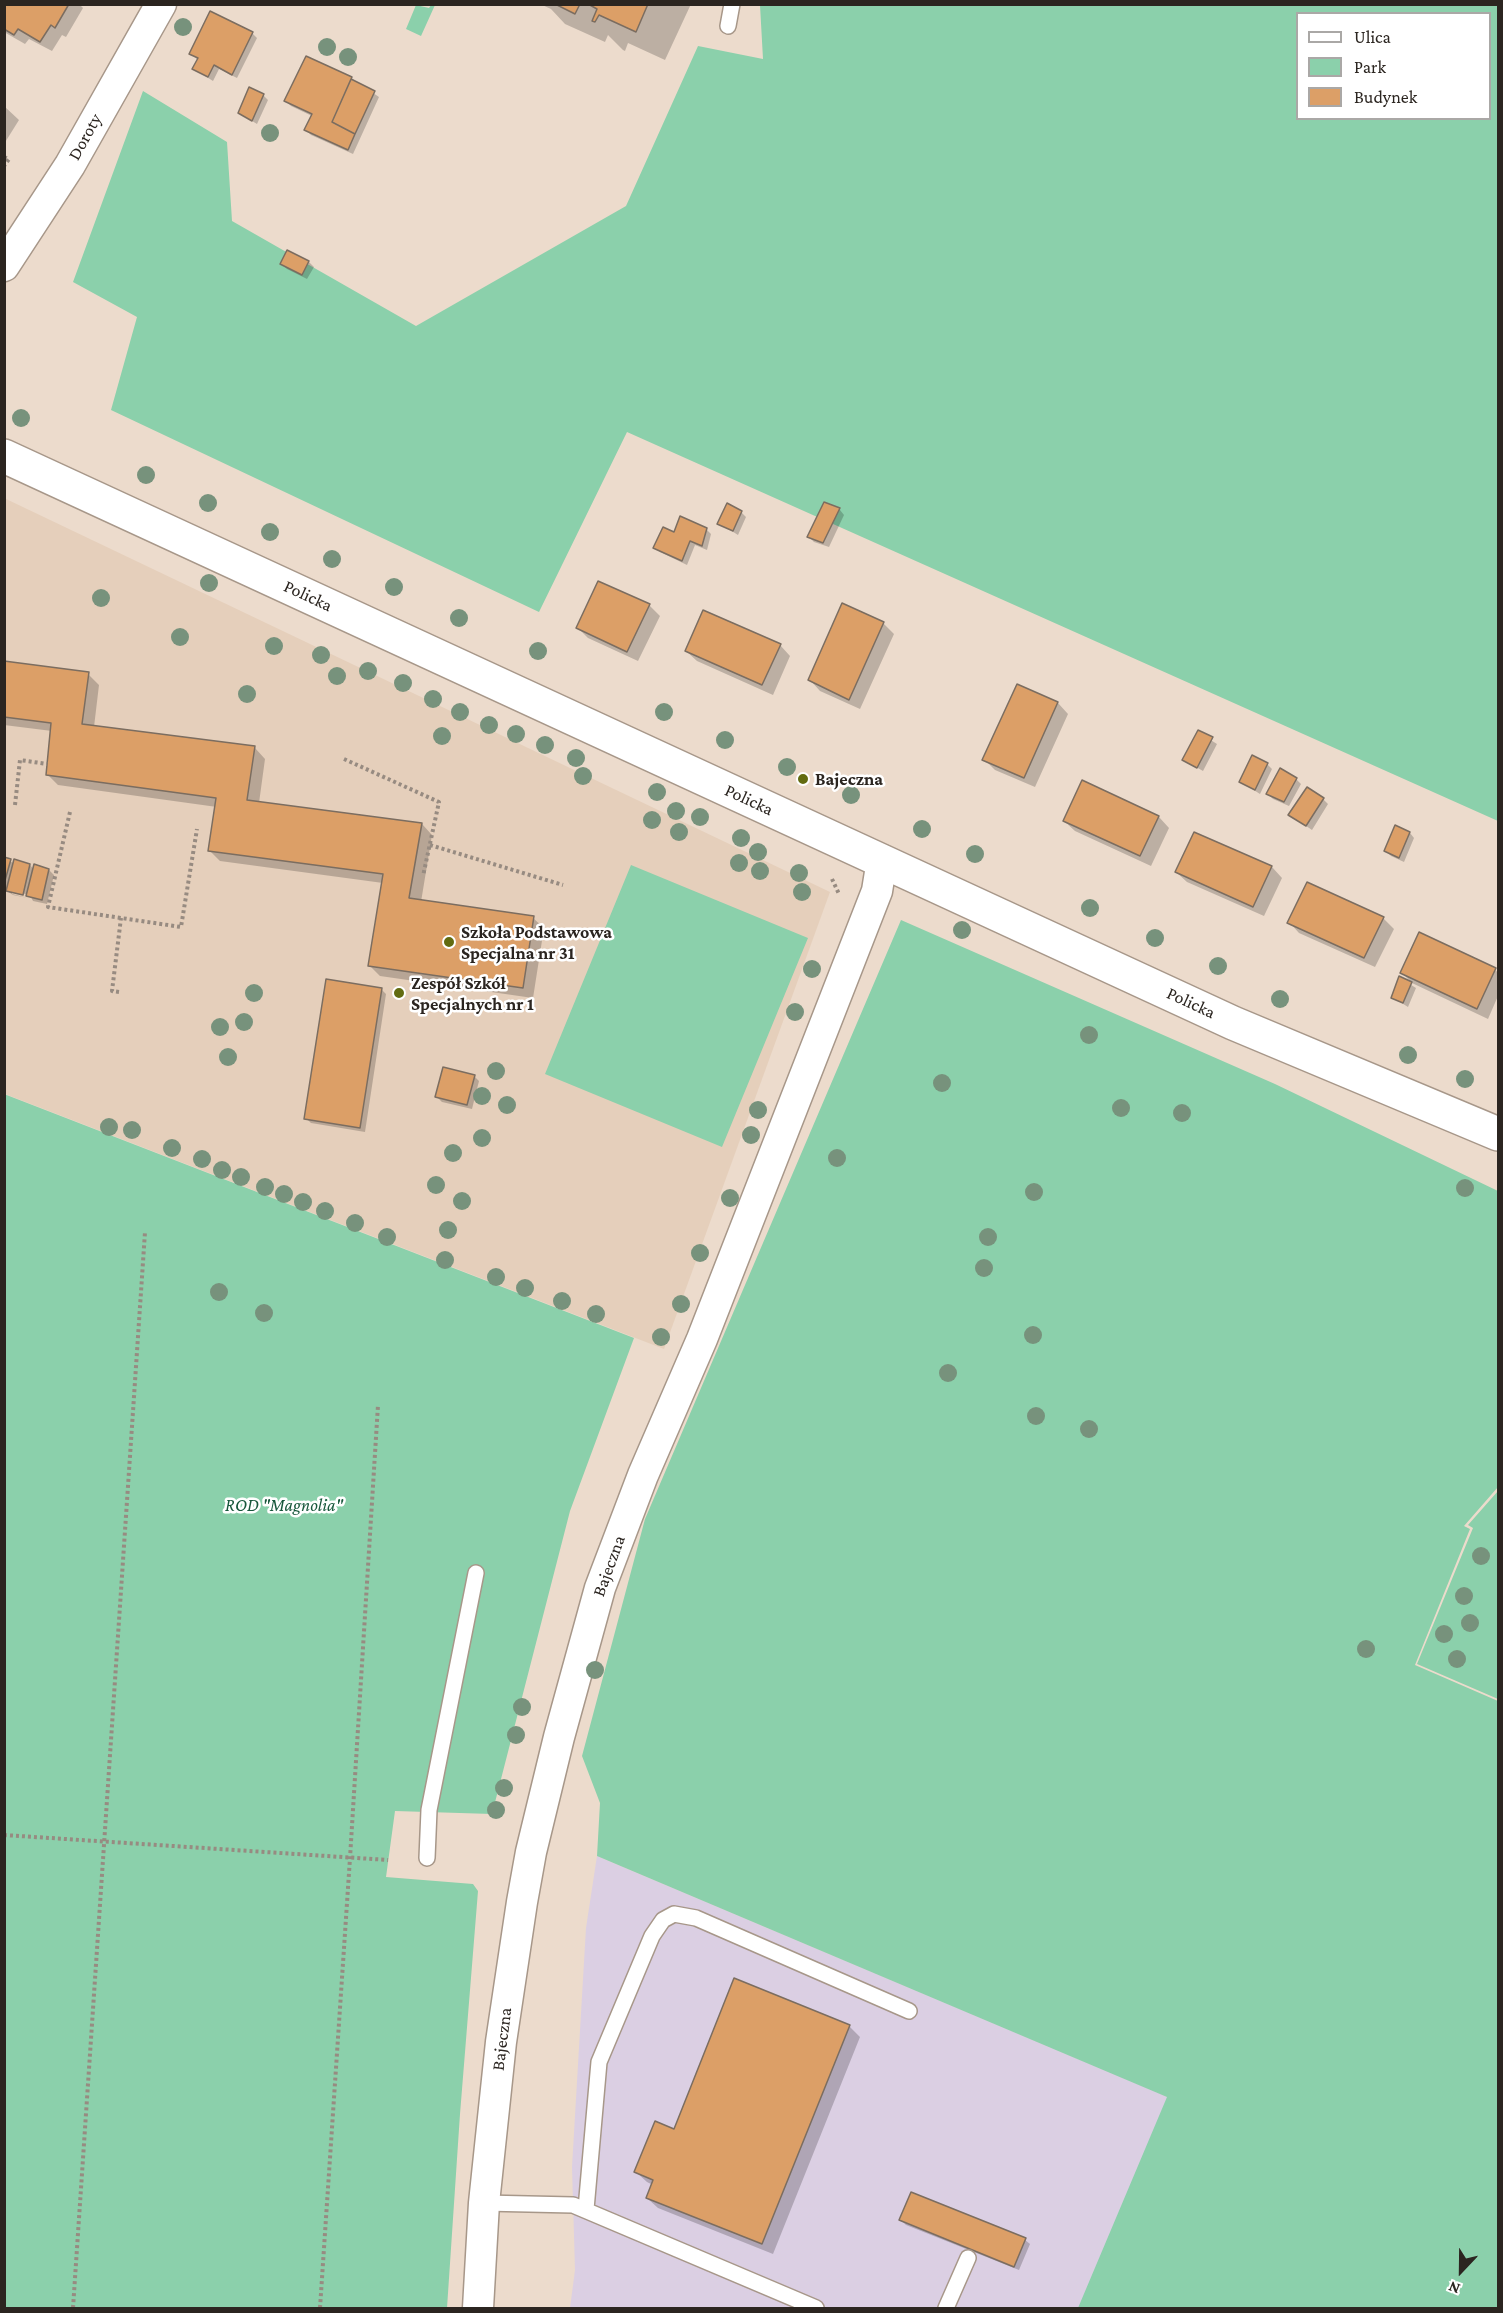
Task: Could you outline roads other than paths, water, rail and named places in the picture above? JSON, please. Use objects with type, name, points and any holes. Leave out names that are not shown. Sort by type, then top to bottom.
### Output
[{"type":"street","name":"Doroty","points":[[4,266],[70,165],[161,4]]},
{"type":"street","name":"Policka","points":[[4,456],[1233,1023],[1498,1134]]},
{"type":"street","name":"Bajeczna","points":[[478,2308],[484,2203],[501,2042],[531,1852],[559,1737],[600,1588],[643,1475],[702,1339],[877,891],[882,861]]},
{"type":"lane","points":[[728,27],[732,4]]},
{"type":"lane","points":[[427,1858],[429,1810],[476,1573]]},
{"type":"lane","points":[[586,2209],[599,2062],[652,1936],[663,1920],[674,1914],[696,1918],[909,2011]]},
{"type":"lane","points":[[484,2203],[573,2205],[586,2209],[816,2308]]},
{"type":"lane","points":[[946,2308],[968,2258]]},
{"type":"place","name":"Bajeczna","points":[[803,779]]},
{"type":"place","name":"Szkoła Podstawowa Specjalna nr 31","points":[[449,942]]},
{"type":"place","name":"Zespół Szkół Specjalnych nr 1","points":[[399,993]]},
{"type":"park label","name":"ROD \"Magnolia\"","points":[[284,1505]]}]
